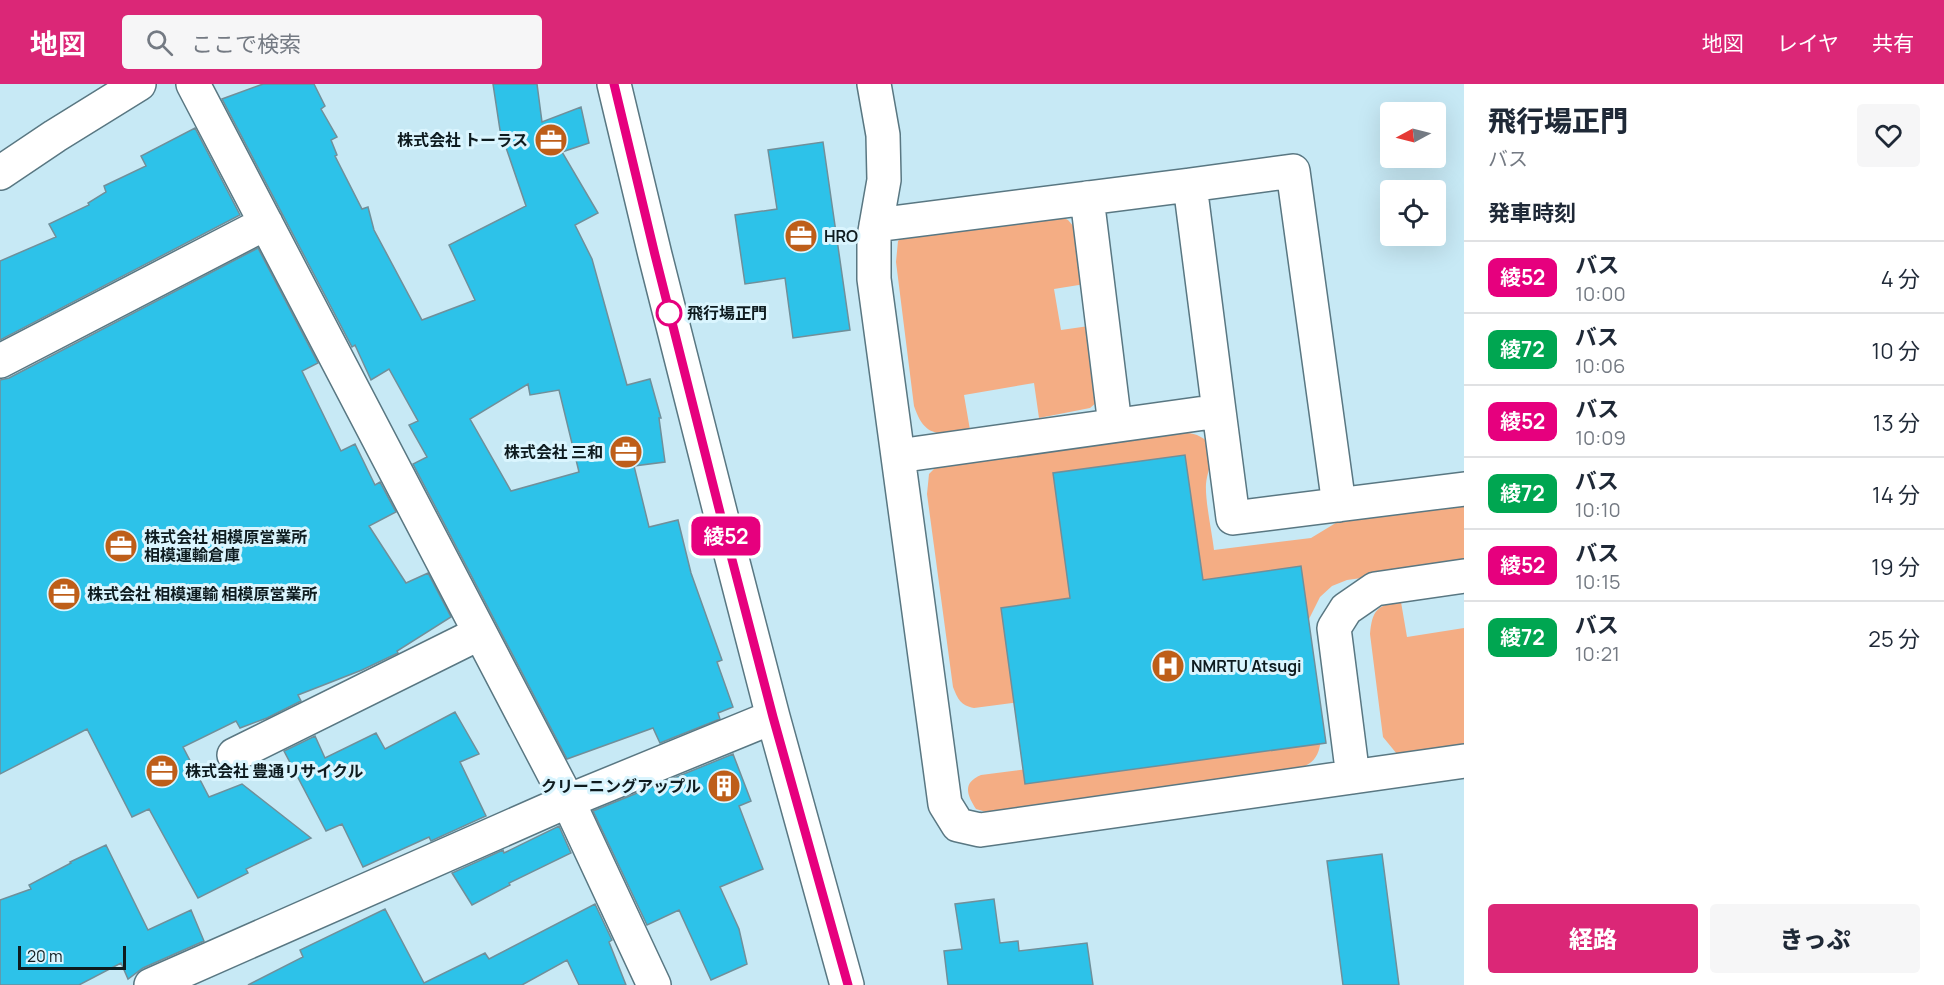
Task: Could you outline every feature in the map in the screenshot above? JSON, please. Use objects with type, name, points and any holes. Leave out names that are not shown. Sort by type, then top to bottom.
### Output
[{"type":"street","points":[[193,84],[568,801],[654,985]]},
{"type":"street","points":[[614,84],[655,255],[773,717],[848,985]]},
{"type":"street","points":[[874,84],[883,135],[884,180],[874,237],[874,279],[945,804],[958,825],[980,830],[1464,761]]},
{"type":"street","points":[[0,173],[133,86]]},
{"type":"street","points":[[876,225],[1293,171],[1339,505]]},
{"type":"street","points":[[1190,185],[1233,518],[1464,489]]},
{"type":"street","points":[[1087,198],[1115,425]]},
{"type":"street","points":[[0,361],[266,223]]},
{"type":"street","points":[[898,456],[1219,411]]},
{"type":"street","points":[[1353,777],[1335,628],[1346,609],[1375,589],[1464,576]]},
{"type":"street","points":[[234,755],[480,633]]},
{"type":"street","points":[[151,985],[568,801],[773,717]]},
{"type":"shaded area","points":[[1058,215],[1068,220],[1075,228],[1085,284],[1054,289],[1061,330],[1089,326],[1097,402],[1090,408],[1039,418],[1034,383],[964,395],[970,430],[942,433],[929,429],[918,417],[914,406],[896,262],[898,241],[905,235]]},
{"type":"shaded area","points":[[1187,433],[1200,437],[1210,447],[1211,456],[1206,491],[1214,550],[1311,538],[1339,521],[1464,504],[1464,564],[1347,580],[1332,586],[1320,597],[1308,621],[1321,739],[1317,755],[1308,765],[1297,769],[986,812],[976,809],[968,790],[975,778],[981,775],[1036,768],[1027,701],[974,708],[969,707],[958,698],[953,687],[927,494],[929,474],[937,466],[947,463]]},
{"type":"shaded area","points":[[1401,602],[1407,637],[1464,628],[1464,749],[1397,754],[1383,737],[1370,634],[1371,626],[1377,610],[1386,605]]},
{"type":"building","points":[[263,84],[314,84],[325,106],[321,109],[337,137],[331,140],[337,155],[335,156],[362,209],[368,207],[374,230],[422,320],[475,300],[449,245],[526,206],[500,130],[493,84],[537,84],[542,122],[581,107],[589,143],[562,152],[598,213],[575,225],[592,259],[627,385],[650,379],[661,418],[659,418],[665,462],[634,466],[649,527],[678,520],[691,573],[722,660],[717,662],[733,707],[718,713],[720,719],[660,743],[653,728],[567,759],[413,464],[427,457],[409,425],[418,421],[389,369],[371,380],[355,345],[352,347],[222,99]],"holes":[[[528,384],[530,395],[559,390],[579,472],[511,491],[470,419]]]},
{"type":"building","points":[[195,128],[240,215],[0,340],[0,261],[56,237],[49,224],[89,205],[88,203],[106,192],[104,186],[146,166],[141,156]]},
{"type":"building","points":[[823,142],[850,330],[793,338],[785,278],[745,284],[735,215],[777,209],[768,150]]},
{"type":"building","points":[[258,248],[318,363],[302,371],[341,451],[355,444],[375,485],[380,482],[396,512],[369,526],[406,583],[428,573],[451,617],[397,651],[398,653],[298,695],[301,701],[267,718],[240,728],[236,721],[183,747],[209,797],[242,784],[311,838],[246,869],[248,873],[198,898],[149,809],[132,817],[87,729],[0,774],[0,380],[9,378]]},
{"type":"building","points":[[1185,455],[1203,580],[1301,566],[1326,743],[1025,784],[1001,608],[1070,598],[1053,473]]},
{"type":"building","points":[[455,712],[479,754],[460,762],[486,816],[431,841],[429,837],[363,867],[342,824],[326,831],[284,751],[315,736],[325,758],[376,733],[385,749]]},
{"type":"building","points":[[733,754],[751,801],[739,806],[763,869],[720,887],[739,929],[747,964],[711,980],[679,910],[647,925],[593,811]]},
{"type":"building","points":[[559,826],[571,853],[509,883],[510,885],[472,905],[452,873],[503,850],[504,853]]},
{"type":"building","points":[[106,845],[148,930],[191,910],[204,941],[143,968],[128,979],[121,963],[79,985],[0,985],[0,900],[31,889],[29,885]]},
{"type":"building","points":[[1382,854],[1399,985],[1343,985],[1327,861]]},
{"type":"building","points":[[994,899],[1000,943],[1018,941],[1019,951],[1087,943],[1093,985],[948,985],[944,951],[962,949],[955,904]]},
{"type":"building","points":[[595,904],[612,940],[609,942],[626,985],[579,985],[567,960],[522,985],[248,985],[303,957],[300,950],[385,909],[424,983],[485,953],[489,959]]},
{"type":"bus line","name":"綾52","points":[[614,84],[729,548],[773,717],[848,985]]},
{"type":"place","name":"株式会社 トーラス","points":[[551,140]]},
{"type":"place","name":"HRO","points":[[801,236]]},
{"type":"place","name":"飛行場正門","points":[[669,313]]},
{"type":"place","name":"株式会社 三和","points":[[626,452]]},
{"type":"place","name":"株式会社 相模原営業所 相模運輸倉庫","points":[[121,546]]},
{"type":"place","name":"株式会社 相模運輸 相模原営業所","points":[[64,594]]},
{"type":"place","name":"NMRTU Atsugi","points":[[1168,666]]},
{"type":"place","name":"株式会社 豊通リサイクル","points":[[162,771]]},
{"type":"place","name":"クリーニングアップル","points":[[724,786]]}]
